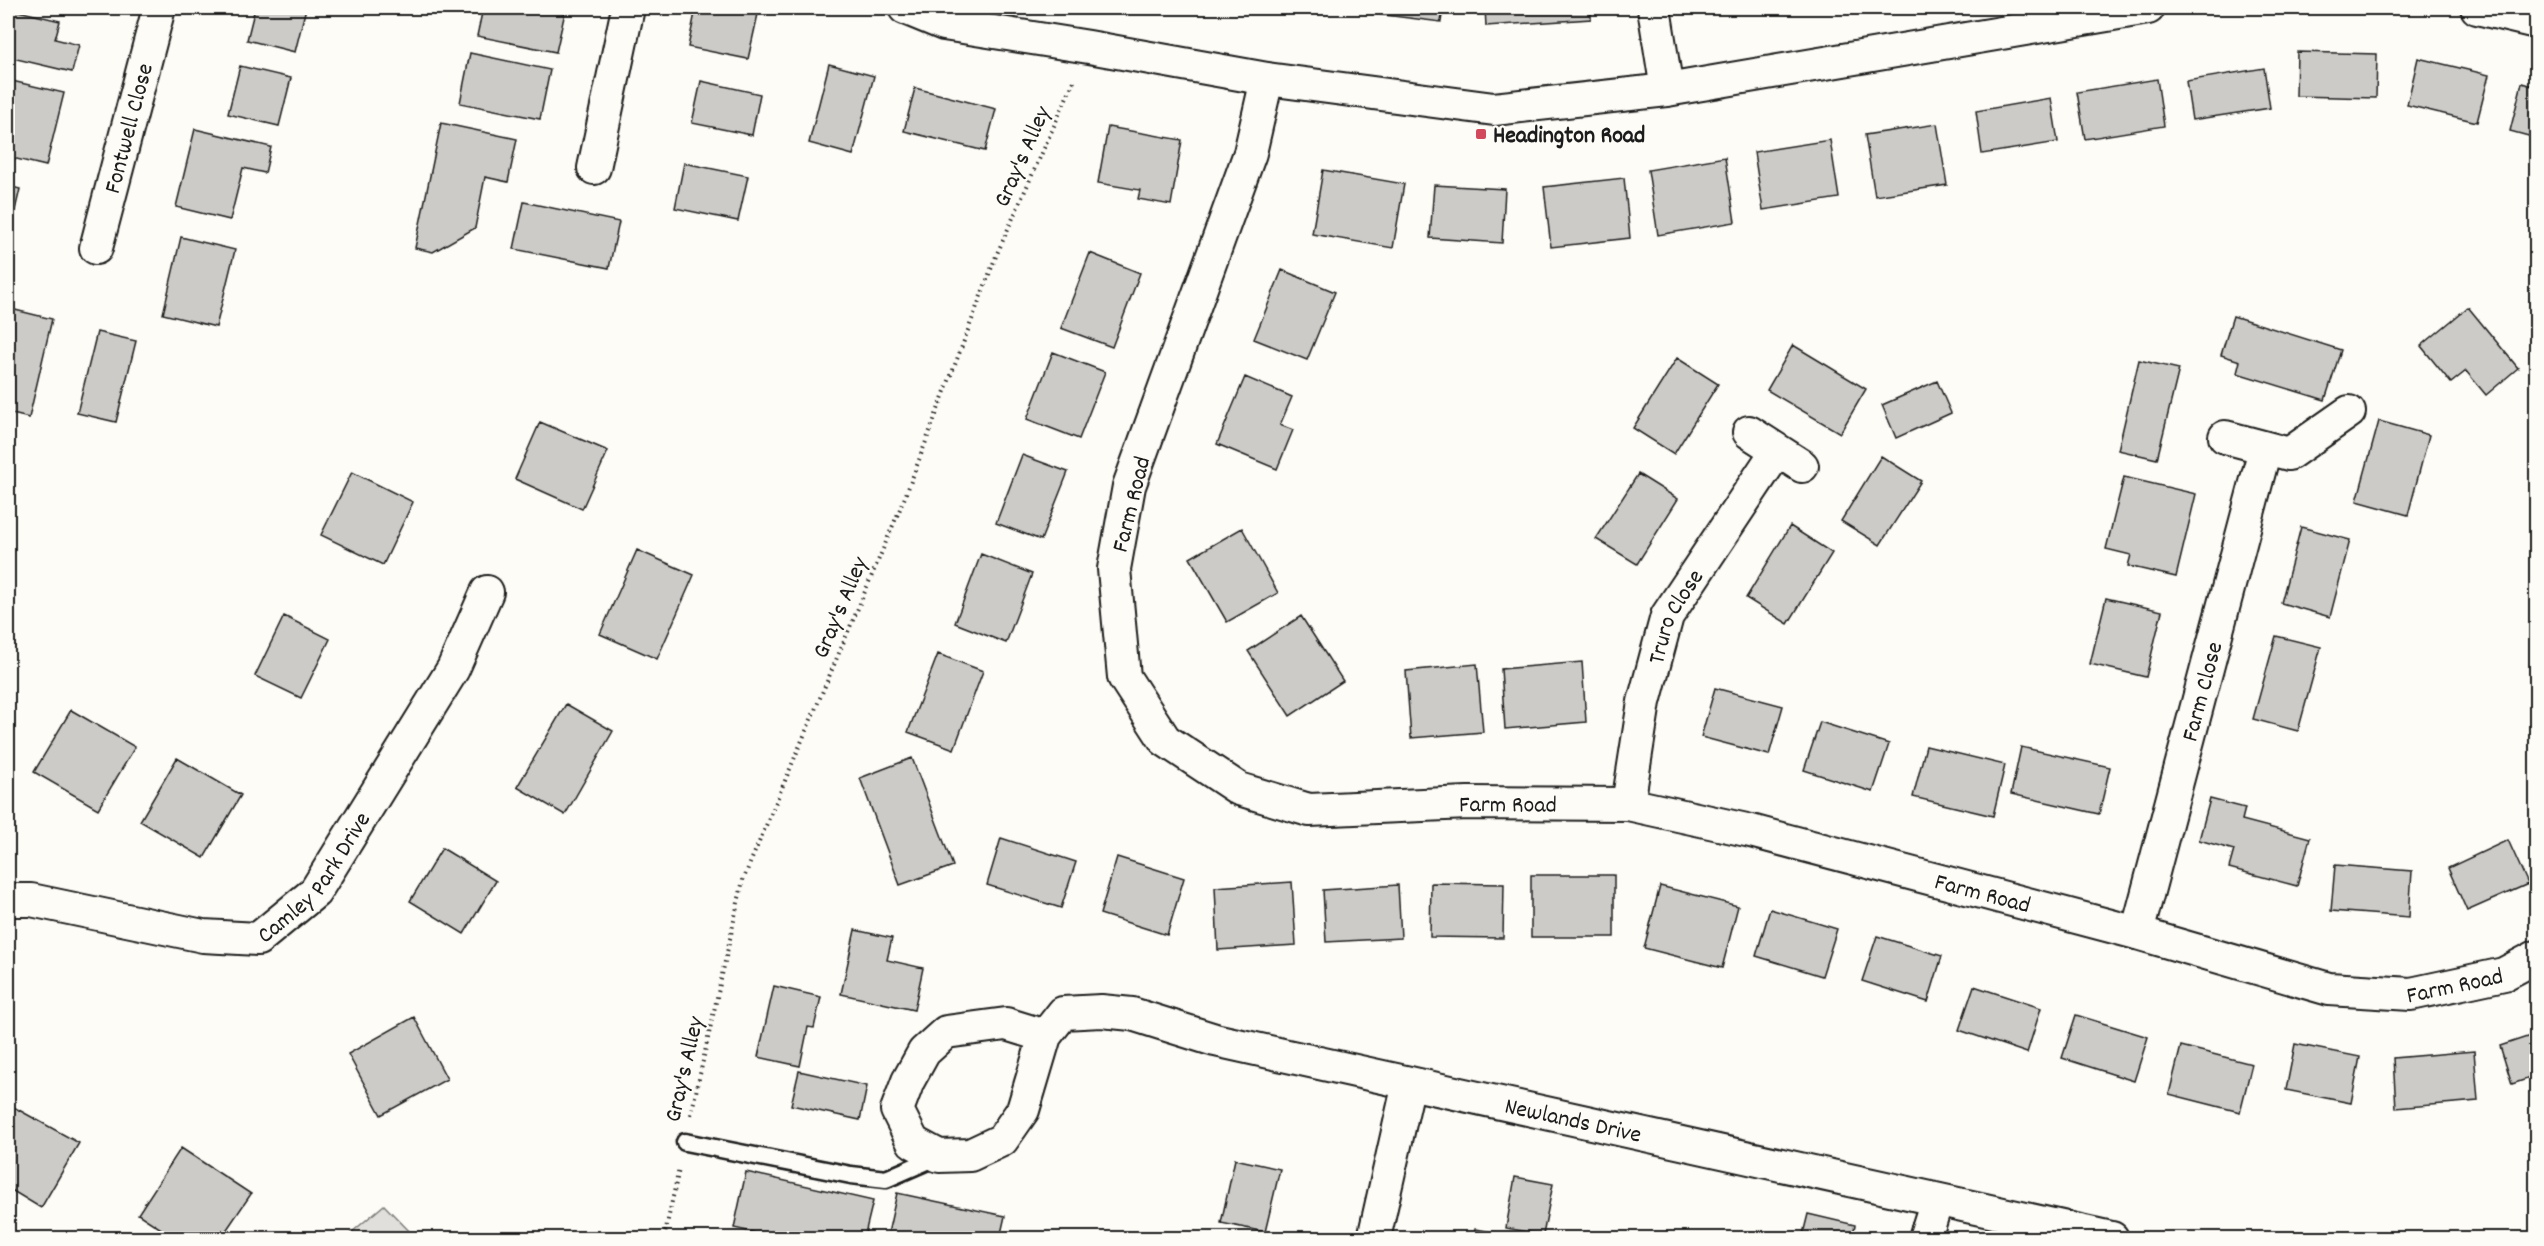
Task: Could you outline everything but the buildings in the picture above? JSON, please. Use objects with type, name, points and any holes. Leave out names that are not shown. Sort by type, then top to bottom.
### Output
[{"type":"street","name":"Fontwell Close","points":[[95,248],[159,8]]},
{"type":"street","points":[[597,169],[628,8]]},
{"type":"street","points":[[905,8],[944,24],[1089,46],[1267,79],[1494,109],[1667,90],[2148,8]]},
{"type":"street","points":[[1654,8],[1667,90]]},
{"type":"street","points":[[2477,8],[2536,22]]},
{"type":"street","name":"Farm Road","points":[[1267,79],[1250,153],[1130,486],[1114,569],[1124,677],[1165,740],[1239,789],[1309,810],[1468,803],[1628,804],[1750,831],[2137,933],[2329,989],[2411,994],[2504,974],[2536,957]]},
{"type":"street","points":[[2225,437],[2289,454],[2349,412]]},
{"type":"street","name":"Truro Close","points":[[1628,804],[1644,702],[1667,616],[1790,458],[1749,432]]},
{"type":"street","name":"Farm Close","points":[[2137,933],[2265,448]]},
{"type":"street","name":"Camley Park Drive","points":[[8,900],[32,900],[203,936],[258,939],[315,892],[453,669],[487,592]]},
{"type":"street","name":"Newlands Drive","points":[[939,1156],[970,1155],[1002,1140],[1023,1110],[1045,1036],[1063,1013],[1101,1011],[1132,1014],[1215,1040],[2112,1239]]},
{"type":"street","points":[[939,1156],[913,1142],[897,1110],[908,1081],[924,1052],[946,1032],[1006,1024],[1045,1036]]},
{"type":"street","points":[[1374,1239],[1409,1083]]},
{"type":"street","points":[[1925,1239],[1937,1200]]},
{"type":"lane","points":[[685,1142],[851,1175],[886,1179],[939,1156]]},
{"type":"path","name":"Gray's Alley","points":[[663,1239],[743,880],[905,497],[996,256],[1089,46]]},
{"type":"shaded area","points":[[384,1205],[416,1238],[345,1238]]},
{"type":"place","name":"Headington Road","points":[[1481,134]]}]
